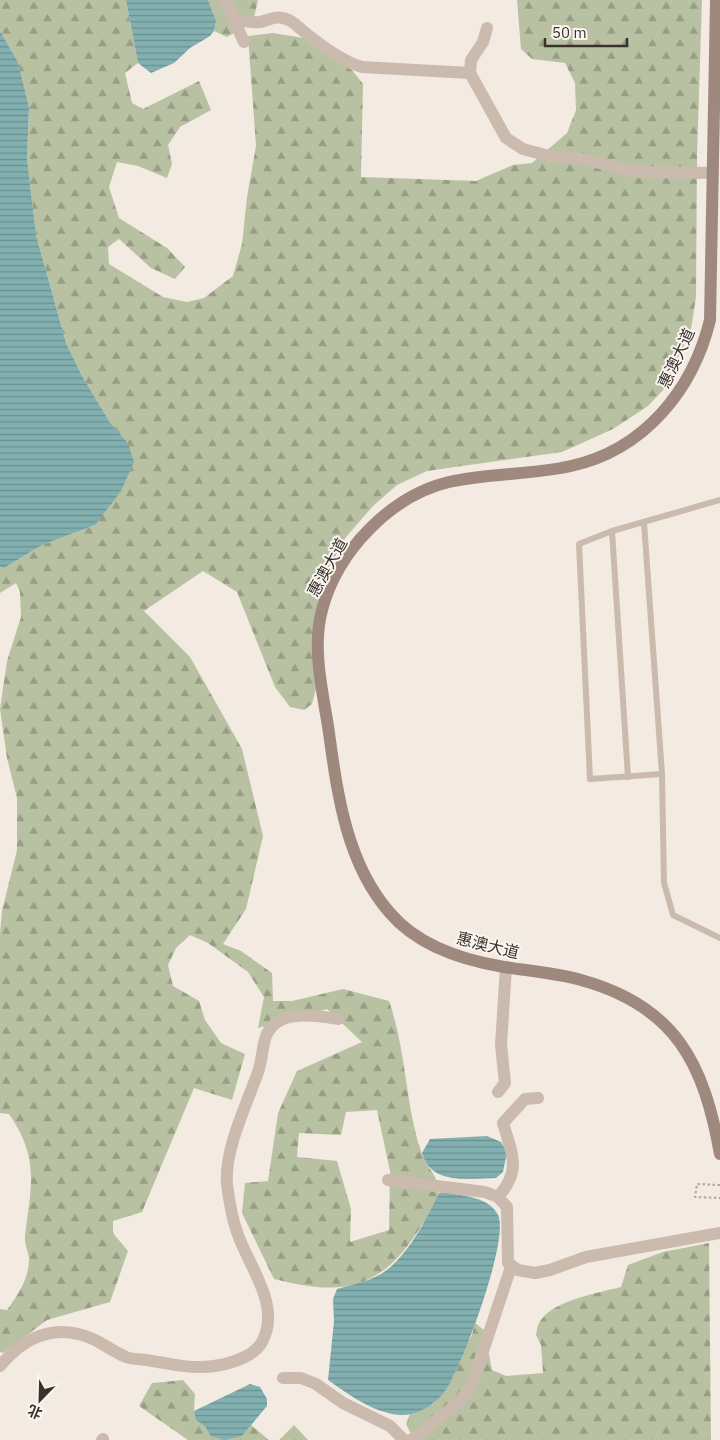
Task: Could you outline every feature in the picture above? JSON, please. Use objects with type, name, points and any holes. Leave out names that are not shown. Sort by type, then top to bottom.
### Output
[{"type":"street","points":[[225,0],[244,42]]},
{"type":"street","name":"惠澳大道","points":[[716,0],[710,320],[706,336],[677,396],[648,428],[626,444],[595,458],[570,466],[447,483],[413,494],[393,508],[356,544],[331,586],[322,610],[318,646],[332,753],[348,833],[365,879],[392,916],[423,941],[461,958],[506,968],[577,979],[605,987],[647,1010],[680,1042],[695,1064],[712,1112],[720,1154]]},
{"type":"street","points":[[233,17],[243,22],[260,22],[275,16],[285,18],[351,64],[470,73]]},
{"type":"street","points":[[487,28],[483,42],[471,60],[470,73],[506,138],[523,149],[549,156],[583,159],[636,172],[713,173]]},
{"type":"street","points":[[498,1092],[505,1083],[501,1045],[506,968]]},
{"type":"street","points":[[0,1366],[30,1339],[50,1332],[92,1338],[127,1357],[200,1368],[222,1364],[248,1355],[261,1344],[265,1333],[267,1306],[262,1286],[237,1232],[227,1183],[229,1163],[242,1112],[260,1066],[266,1037],[272,1027],[283,1019],[301,1015],[338,1019]]},
{"type":"street","points":[[498,1197],[509,1185],[514,1167],[503,1123],[525,1099],[538,1098]]},
{"type":"street","points":[[388,1180],[485,1192],[498,1197],[507,1207],[508,1263],[511,1267],[536,1273],[586,1257],[720,1233]]},
{"type":"street","points":[[411,1440],[458,1403],[471,1387],[511,1267]]},
{"type":"street","points":[[284,1378],[301,1378],[316,1384],[343,1403],[390,1426],[404,1440]]},
{"type":"lane","points":[[662,774],[590,779],[579,544],[612,531],[720,500]]},
{"type":"lane","points":[[644,523],[662,774],[664,883],[674,915],[720,938]]},
{"type":"lane","points":[[612,531],[628,776]]},
{"type":"path","points":[[720,1185],[697,1184],[695,1197],[720,1198]]},
{"type":"green space","points":[[0,0],[126,0],[138,63],[125,73],[132,103],[143,109],[199,81],[211,110],[180,127],[168,145],[172,164],[167,178],[138,166],[117,162],[109,187],[119,218],[167,248],[185,267],[175,279],[151,268],[119,239],[108,247],[109,264],[163,297],[187,302],[204,298],[233,276],[242,244],[247,197],[256,146],[248,36],[273,33],[310,39],[352,70],[363,84],[361,177],[476,181],[513,165],[532,163],[567,133],[576,110],[575,83],[565,63],[532,59],[521,49],[517,0],[702,0],[697,156],[696,297],[691,329],[664,389],[648,406],[613,429],[562,452],[427,471],[397,485],[373,506],[346,537],[327,570],[318,603],[316,689],[312,704],[304,710],[290,707],[275,687],[237,592],[203,571],[144,611],[190,657],[242,749],[263,836],[246,909],[223,944],[241,951],[272,973],[273,1001],[292,1001],[343,989],[389,1001],[402,1053],[410,1107],[418,1142],[422,1155],[438,1184],[439,1190],[434,1205],[426,1220],[401,1254],[386,1268],[371,1278],[354,1285],[336,1287],[317,1287],[274,1279],[242,1213],[245,1183],[268,1181],[278,1113],[297,1071],[362,1042],[327,1009],[258,1028],[264,997],[248,972],[208,943],[190,935],[176,948],[168,965],[173,986],[199,1001],[205,1020],[221,1043],[245,1054],[232,1100],[194,1088],[142,1212],[113,1221],[113,1233],[128,1251],[110,1302],[47,1320],[3,1353],[0,1352],[0,1309],[7,1310],[25,1280],[29,1266],[25,1239],[31,1173],[29,1159],[19,1130],[9,1114],[0,1113],[0,933],[2,911],[17,850],[17,798],[7,758],[0,709],[7,661],[21,617],[20,592],[16,583],[0,593],[0,567],[4,568],[42,545],[95,525],[128,443],[109,421],[81,374],[66,343],[36,235],[27,158],[29,107],[18,62],[0,31]],"holes":[[[377,1110],[390,1171],[389,1230],[350,1242],[351,1209],[337,1161],[297,1157],[299,1133],[341,1135],[346,1112]]]},
{"type":"green space","points":[[208,0],[258,0],[253,22],[227,37],[214,31],[216,21]]},
{"type":"green space","points":[[709,1243],[711,1440],[414,1440],[406,1424],[410,1414],[434,1403],[472,1335],[475,1323],[484,1330],[492,1370],[506,1376],[543,1373],[541,1345],[536,1335],[539,1323],[548,1313],[566,1302],[621,1287],[628,1265],[663,1252]]},
{"type":"green space","points":[[183,1380],[195,1394],[194,1411],[242,1436],[251,1425],[269,1440],[188,1440],[139,1406],[152,1383]]},
{"type":"green space","points":[[294,1425],[308,1440],[279,1440]]},
{"type":"water","points":[[126,0],[208,0],[216,21],[214,31],[210,36],[190,48],[174,63],[151,73],[138,63]]},
{"type":"water","points":[[0,31],[18,62],[29,107],[27,158],[36,235],[66,343],[81,374],[109,421],[128,443],[134,462],[121,491],[95,525],[42,545],[4,568],[0,567]]},
{"type":"water","points":[[487,1136],[501,1142],[507,1152],[503,1172],[496,1178],[463,1179],[442,1175],[434,1171],[427,1164],[422,1153],[430,1139]]},
{"type":"water","points":[[444,1192],[481,1200],[494,1209],[498,1215],[500,1228],[491,1275],[462,1357],[453,1378],[442,1395],[421,1411],[411,1414],[400,1415],[378,1410],[328,1380],[334,1321],[333,1299],[337,1289],[381,1274],[399,1259],[415,1238],[439,1193]]},
{"type":"water","points":[[250,1384],[260,1387],[267,1399],[267,1406],[242,1436],[224,1440],[211,1436],[205,1426],[196,1420],[194,1411]]}]
